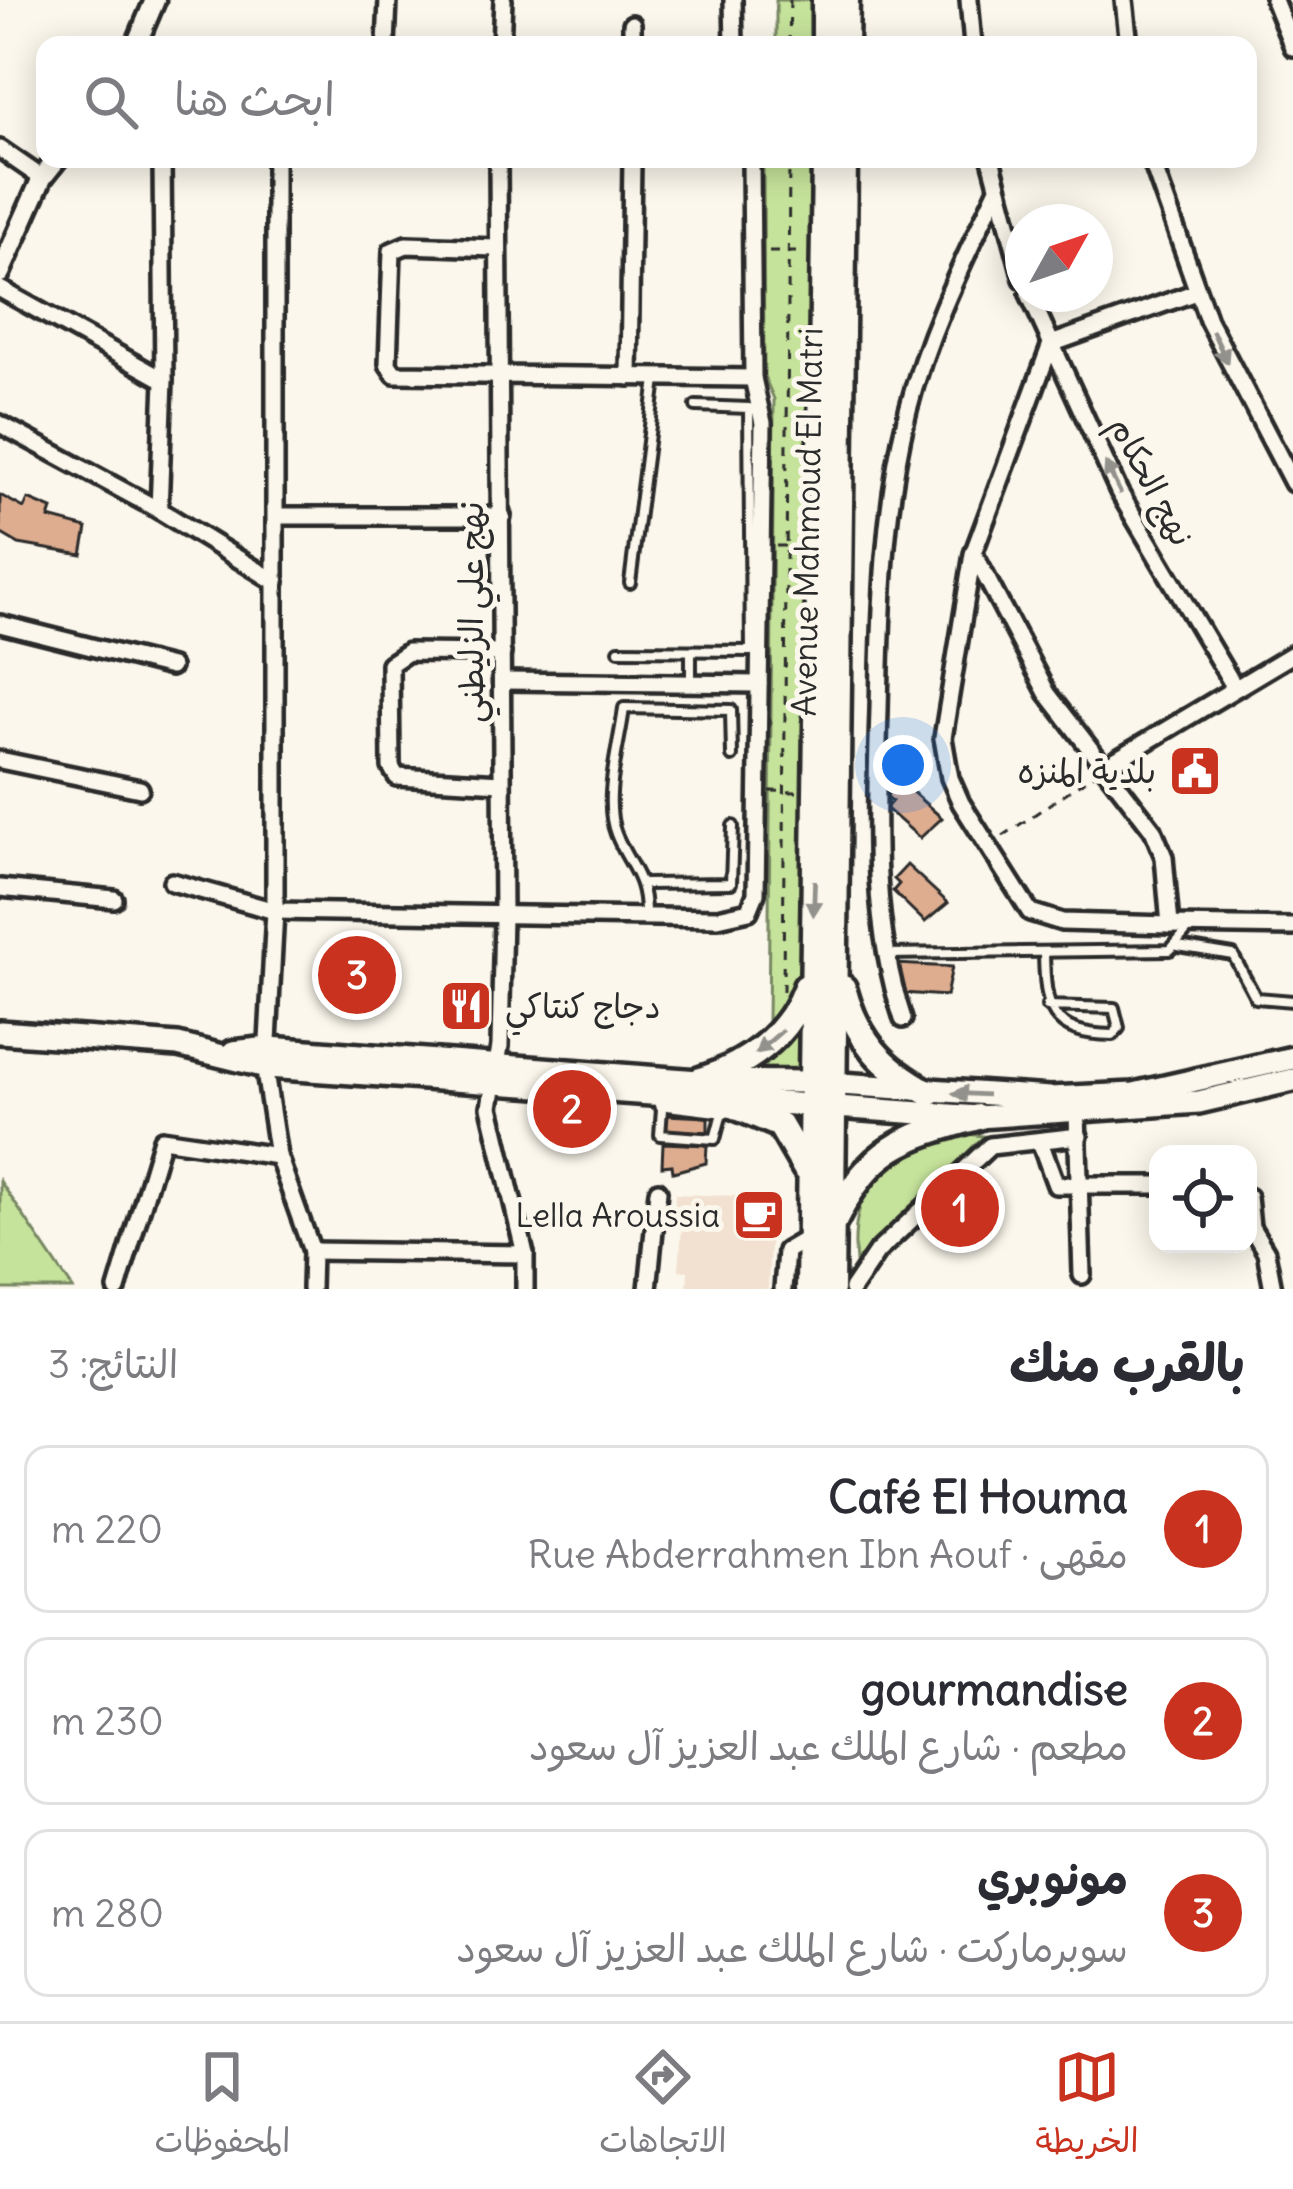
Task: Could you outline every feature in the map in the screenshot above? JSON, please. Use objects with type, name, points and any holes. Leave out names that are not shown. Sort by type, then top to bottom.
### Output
[{"type":"highway","points":[[825,0],[825,36]]},
{"type":"highway","points":[[845,36],[846,0]]},
{"type":"highway","name":"Avenue Mahmoud El Matri","points":[[823,969],[819,739],[824,168]]},
{"type":"highway","name":"Avenue Mahmoud El Matri","points":[[823,969],[837,885],[844,168]]},
{"type":"highway","points":[[823,969],[782,1030],[736,1067],[711,1097],[780,1125],[796,1145],[831,1289]]},
{"type":"highway","points":[[823,969],[869,1049],[894,1075],[929,1093]]},
{"type":"highway","points":[[808,1289],[820,1233],[823,969]]},
{"type":"highway","points":[[807,1176],[822,1094]]},
{"type":"highway","points":[[820,1233],[852,1186],[884,1151],[978,1118]]},
{"type":"main road","points":[[0,1032],[711,1097]]},
{"type":"main road","points":[[494,1075],[657,1101],[929,1093],[1050,1098],[1134,1094],[1293,1058]]},
{"type":"main road","points":[[822,1094],[978,1118],[1078,1125],[1290,1083]]},
{"type":"street","points":[[140,36],[155,0]]},
{"type":"street","points":[[386,36],[388,0]]},
{"type":"street","points":[[501,36],[503,0]]},
{"type":"street","points":[[734,0],[734,36]]},
{"type":"street","points":[[969,0],[972,36]]},
{"type":"street","points":[[1124,0],[1128,36]]},
{"type":"street","points":[[1274,0],[1293,46]]},
{"type":"street","points":[[632,24],[632,36]]},
{"type":"street","points":[[0,149],[42,178]]},
{"type":"street","points":[[0,273],[50,168]]},
{"type":"street","points":[[158,510],[164,380],[162,168]]},
{"type":"street","points":[[275,168],[275,911],[268,1057],[278,1156],[312,1251],[311,1289]]},
{"type":"street","name":"نهج علي الزليطني","points":[[498,168],[503,916],[494,1134],[525,1254],[525,1289]]},
{"type":"street","points":[[629,377],[632,168]]},
{"type":"street","points":[[172,882],[275,911],[730,918],[749,911],[756,894],[763,545],[763,423],[753,378],[751,168]]},
{"type":"street","points":[[993,168],[1005,215]]},
{"type":"street","points":[[1154,168],[1196,292],[1271,449],[1293,483]]},
{"type":"street","points":[[903,1019],[887,954],[876,832],[883,554],[908,413],[938,313],[998,190]]},
{"type":"street","points":[[496,248],[406,245],[392,251],[388,364],[401,376],[753,378]]},
{"type":"street","points":[[0,289],[164,380]]},
{"type":"street","points":[[1196,292],[1051,344],[974,554],[944,738],[950,778],[1017,896],[1046,919],[1293,927]]},
{"type":"street","name":"نهج الحكام","points":[[1037,312],[1119,492],[1235,688]]},
{"type":"street","points":[[0,424],[158,510],[276,582]]},
{"type":"street","points":[[1271,449],[1293,450]]},
{"type":"street","points":[[276,516],[502,516]]},
{"type":"street","points":[[974,554],[1048,692],[1159,843],[1170,925]]},
{"type":"street","points":[[0,625],[171,667]]},
{"type":"street","points":[[501,783],[409,782],[392,772],[390,664],[408,652],[502,653]]},
{"type":"street","points":[[1106,766],[1293,654]]},
{"type":"street","points":[[503,681],[759,684]]},
{"type":"street","points":[[0,760],[140,789]]},
{"type":"street","points":[[0,888],[114,899]]},
{"type":"street","points":[[852,1289],[877,1252],[984,1150],[1005,1141],[1040,1142],[1078,1125],[1082,1275]]},
{"type":"street","points":[[117,1289],[162,1139],[278,1156]]},
{"type":"street","points":[[1040,1142],[1052,1182],[1082,1187],[1149,1185]]},
{"type":"street","points":[[648,1289],[658,1191]]},
{"type":"street","points":[[783,1289],[786,1251],[820,1233]]},
{"type":"street","points":[[1257,1237],[1266,1252],[1273,1289]]},
{"type":"street","points":[[312,1251],[525,1254]]},
{"type":"lane","points":[[630,584],[656,377]]},
{"type":"lane","points":[[620,650],[751,651],[749,408],[697,406]]},
{"type":"lane","points":[[691,651],[691,682]]},
{"type":"lane","points":[[645,916],[645,884],[615,832],[612,813],[624,707],[731,710],[732,756]]},
{"type":"lane","points":[[645,884],[731,883],[733,826]]},
{"type":"lane","points":[[1178,946],[1191,926]]},
{"type":"lane","points":[[887,954],[1178,946],[1233,955],[1256,998],[1293,1001]]},
{"type":"lane","points":[[1043,952],[1047,1006],[1082,1035],[1113,1035],[1120,1028],[1118,1012],[1108,1006],[1047,1006]]},
{"type":"lane","points":[[657,1101],[660,1135],[715,1138],[711,1097]]},
{"type":"lane","points":[[711,1097],[738,1115]]},
{"type":"path","points":[[789,36],[790,0]]},
{"type":"path","points":[[782,1030],[789,168]]},
{"type":"path","points":[[750,251],[825,251]]},
{"type":"path","points":[[763,545],[823,546]]},
{"type":"path","points":[[987,848],[1106,766]]},
{"type":"path","points":[[757,790],[819,793]]},
{"type":"shaded area","points":[[675,1194],[772,1197],[768,1289],[687,1289],[688,1271],[679,1270],[682,1226],[673,1225]]},
{"type":"green space","points":[[776,0],[812,0],[812,36],[776,36]]},
{"type":"green space","points":[[763,168],[811,168],[801,1071],[746,1069],[768,1026],[774,399],[764,376]]},
{"type":"green space","points":[[959,1133],[984,1136],[856,1261],[858,1213],[879,1171],[909,1146]]},
{"type":"green space","points":[[0,1181],[73,1289],[0,1289]]},
{"type":"building","points":[[0,495],[24,508],[28,499],[52,509],[49,518],[87,528],[82,555],[19,544],[0,533]]},
{"type":"building","points":[[900,781],[942,818],[920,838],[886,808],[892,801],[886,796]]},
{"type":"building","points":[[907,865],[948,903],[925,922],[893,891],[899,884],[894,879]]},
{"type":"building","points":[[896,964],[952,967],[946,996],[902,993],[902,984],[895,984]]},
{"type":"building","points":[[665,1115],[708,1117],[708,1132],[665,1130]]},
{"type":"building","points":[[663,1143],[707,1145],[706,1163],[673,1172],[672,1165],[662,1166]]},
{"type":"place","name":"بلدية المنزه","points":[[1195,771]]},
{"type":"place","name":"مونوبري","points":[[357,975]]},
{"type":"place","name":"دجاج كنتاكي","points":[[466,1006]]},
{"type":"place","name":"gourmandise","points":[[572,1109]]},
{"type":"place","name":"Café El Houma","points":[[960,1208]]},
{"type":"place","name":"Lella Aroussia","points":[[759,1215]]}]
